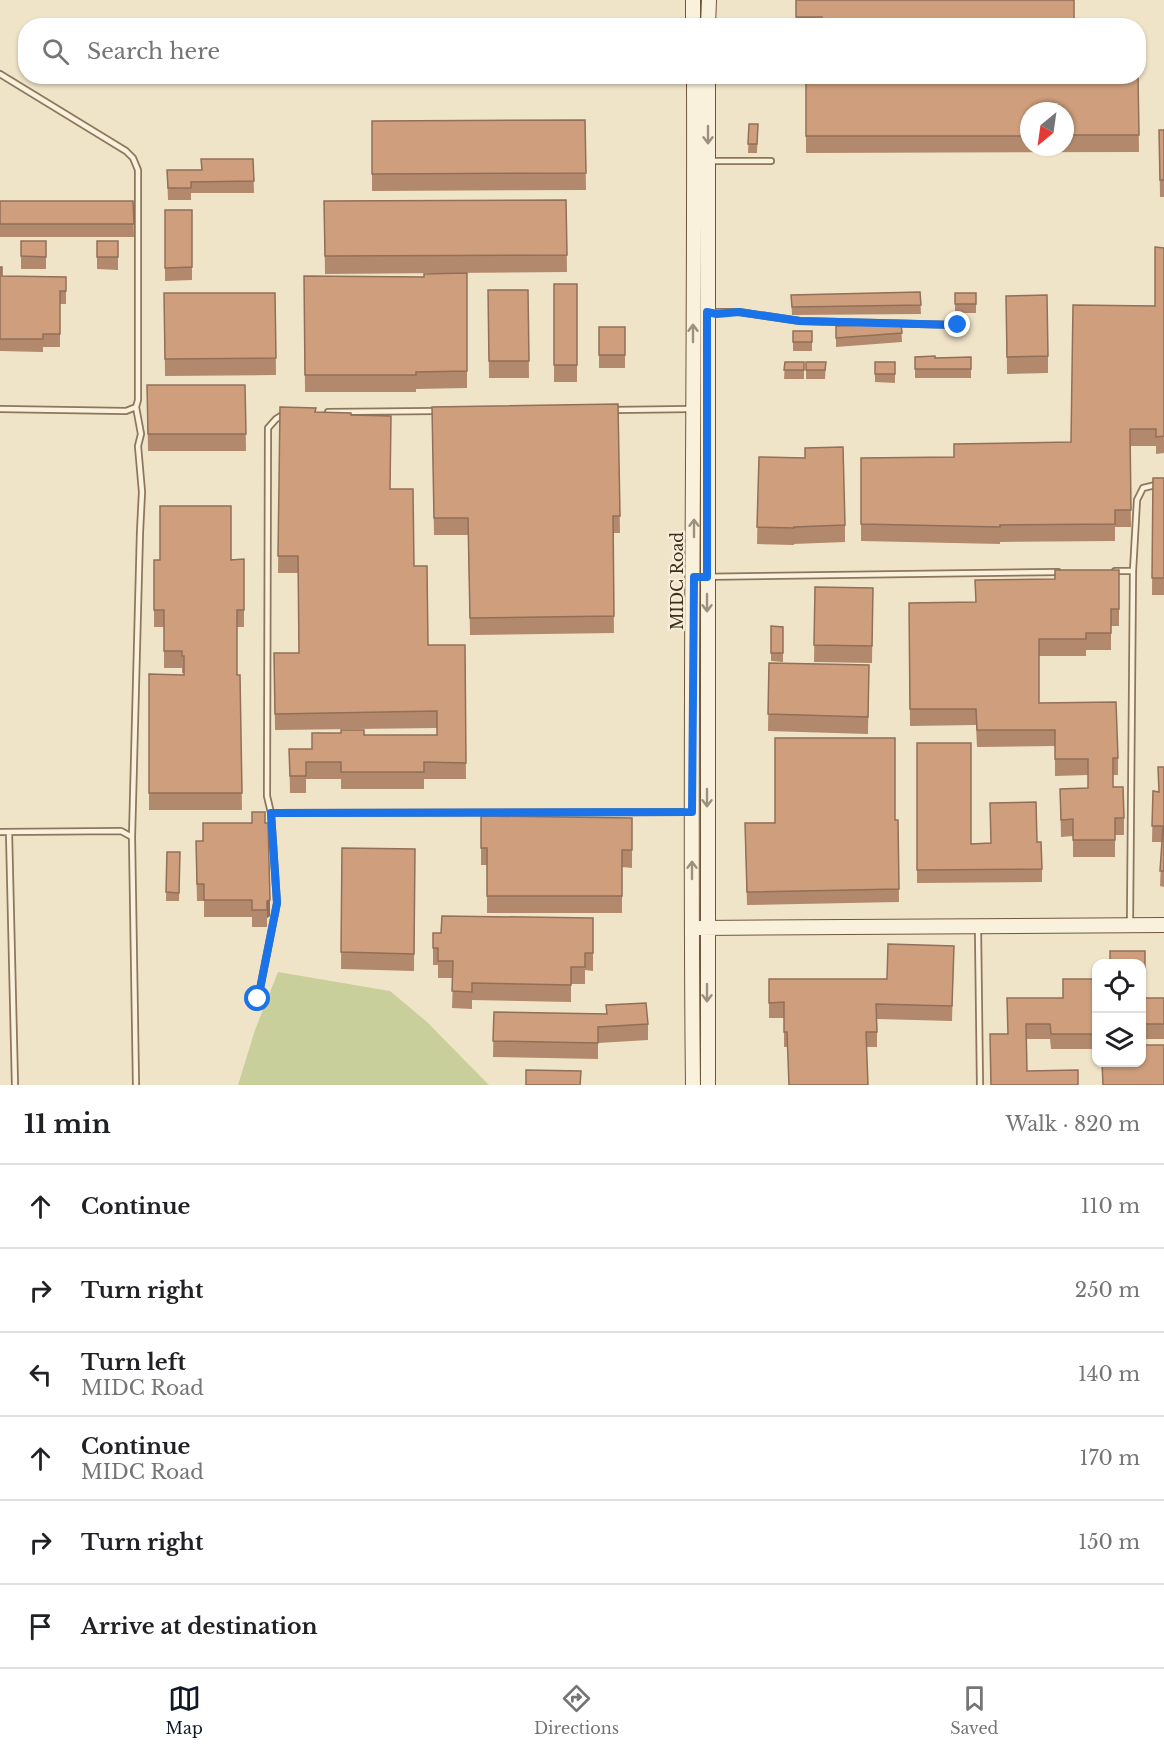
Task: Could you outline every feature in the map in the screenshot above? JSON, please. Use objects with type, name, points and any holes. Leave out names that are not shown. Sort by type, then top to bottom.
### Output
[{"type":"street","points":[[693,0],[693,18]]},
{"type":"street","points":[[708,18],[709,0]]},
{"type":"street","name":"MIDC Road","points":[[694,84],[693,409],[700,577],[708,1085]]},
{"type":"street","name":"MIDC Road","points":[[693,1085],[692,812],[707,312],[708,84]]},
{"type":"street","points":[[691,928],[1164,925]]},
{"type":"lane","points":[[0,74],[126,151],[133,158],[138,170],[138,400],[136,407],[141,434],[138,446],[142,492],[132,837],[136,1085]]},
{"type":"lane","points":[[708,161],[771,160]]},
{"type":"lane","points":[[707,312],[717,314],[739,312],[800,321],[958,325]]},
{"type":"lane","points":[[0,409],[126,411],[136,407]]},
{"type":"lane","points":[[609,410],[693,409]]},
{"type":"lane","points":[[321,412],[441,411]]},
{"type":"lane","points":[[258,999],[277,903],[271,813],[267,796],[268,428],[285,413]]},
{"type":"lane","points":[[1130,925],[1133,571],[1137,500],[1143,488],[1164,483]]},
{"type":"lane","points":[[1109,571],[1133,571]]},
{"type":"lane","points":[[700,577],[1062,572]]},
{"type":"lane","points":[[271,813],[692,812]]},
{"type":"lane","points":[[0,832],[121,831],[132,837]]},
{"type":"lane","points":[[9,832],[15,1085]]},
{"type":"lane","points":[[978,926],[980,1085]]},
{"type":"green space","points":[[278,972],[390,991],[427,1022],[489,1085],[238,1085],[255,1030]]},
{"type":"building","points":[[796,0],[1074,0],[1074,18],[796,17]]},
{"type":"building","points":[[806,84],[1138,84],[1139,135],[1074,135],[1074,102],[1020,102],[1020,136],[806,136]]},
{"type":"building","points":[[585,120],[586,173],[372,174],[372,121]]},
{"type":"building","points":[[749,124],[758,124],[757,144],[748,144]]},
{"type":"building","points":[[1159,130],[1164,130],[1164,180],[1160,180]]},
{"type":"building","points":[[201,159],[253,159],[254,181],[191,182],[191,188],[168,188],[167,170],[202,170]]},
{"type":"building","points":[[566,200],[567,255],[325,256],[324,201]]},
{"type":"building","points":[[0,201],[133,201],[134,224],[0,224]]},
{"type":"building","points":[[165,210],[192,210],[192,267],[165,268]]},
{"type":"building","points":[[21,241],[46,241],[46,257],[21,256]]},
{"type":"building","points":[[97,241],[118,241],[118,257],[97,257]]},
{"type":"building","points":[[1155,247],[1164,248],[1164,436],[1156,437],[1156,429],[1130,429],[1131,510],[1115,510],[1115,524],[1000,525],[1000,527],[861,524],[861,458],[954,457],[954,444],[1071,442],[1073,305],[1155,306]]},
{"type":"building","points":[[0,267],[2,267],[2,276],[66,277],[66,291],[60,291],[60,334],[43,334],[43,339],[0,339]]},
{"type":"building","points":[[467,273],[467,371],[416,372],[416,375],[305,375],[304,276],[424,277],[424,274]]},
{"type":"building","points":[[554,284],[577,284],[577,365],[554,365]]},
{"type":"building","points":[[488,290],[528,290],[529,361],[489,361]]},
{"type":"building","points":[[920,292],[921,305],[792,307],[791,295]]},
{"type":"building","points":[[164,293],[275,293],[276,358],[165,359]]},
{"type":"building","points":[[955,293],[976,293],[976,304],[955,304]]},
{"type":"building","points":[[1047,295],[1048,356],[1007,357],[1006,296]]},
{"type":"building","points":[[901,324],[902,333],[836,338],[836,326]]},
{"type":"building","points":[[599,327],[625,327],[625,355],[599,355]]},
{"type":"building","points":[[793,331],[812,331],[812,342],[793,342]]},
{"type":"building","points":[[935,356],[935,358],[971,357],[971,369],[915,369],[915,357]]},
{"type":"building","points":[[785,362],[804,362],[804,370],[784,370]]},
{"type":"building","points":[[806,362],[826,362],[825,370],[806,370]]},
{"type":"building","points":[[875,362],[895,362],[895,374],[875,374]]},
{"type":"building","points":[[147,385],[245,385],[246,434],[148,434]]},
{"type":"building","points":[[618,404],[620,516],[613,516],[614,616],[470,618],[468,518],[434,518],[432,407]]},
{"type":"building","points":[[280,407],[316,408],[315,412],[351,413],[351,415],[391,416],[390,489],[413,489],[414,566],[427,566],[428,645],[465,645],[466,763],[424,762],[424,772],[341,772],[341,762],[306,762],[306,776],[290,776],[289,749],[312,749],[312,733],[364,730],[364,735],[437,735],[437,711],[275,714],[274,653],[299,653],[298,556],[278,556]]},
{"type":"building","points":[[843,447],[845,525],[794,528],[757,527],[759,457],[805,458],[805,448]]},
{"type":"building","points":[[1153,478],[1164,478],[1164,578],[1152,578]]},
{"type":"building","points":[[160,506],[231,506],[231,560],[244,559],[244,610],[237,610],[242,793],[149,793],[149,674],[184,675],[182,651],[164,651],[164,610],[154,610],[154,560],[160,560]]},
{"type":"building","points":[[1055,570],[1119,570],[1119,609],[1111,609],[1111,633],[1086,633],[1086,639],[1039,639],[1039,703],[1116,702],[1118,758],[1113,758],[1113,787],[1123,787],[1124,818],[1115,818],[1115,840],[1073,840],[1073,819],[1061,820],[1060,789],[1088,788],[1088,759],[1055,759],[1055,730],[977,730],[976,709],[910,709],[909,603],[976,602],[975,580],[1055,579]]},
{"type":"building","points":[[815,587],[873,588],[872,646],[814,645]]},
{"type":"building","points":[[771,626],[783,627],[783,653],[771,653]]},
{"type":"building","points":[[769,663],[869,665],[868,717],[768,714]]},
{"type":"building","points":[[775,738],[895,738],[895,820],[898,820],[899,889],[747,892],[745,823],[775,823]]},
{"type":"building","points":[[917,743],[971,743],[971,844],[991,843],[990,803],[1036,802],[1037,842],[1041,842],[1042,869],[917,870]]},
{"type":"building","points":[[1158,767],[1164,767],[1164,871],[1160,871],[1163,826],[1152,826],[1153,791],[1159,792]]},
{"type":"building","points":[[252,812],[265,812],[265,823],[268,823],[270,900],[267,901],[267,910],[252,910],[252,900],[204,900],[204,884],[197,884],[196,841],[203,841],[203,823],[252,823]]},
{"type":"building","points":[[481,816],[632,818],[632,850],[622,850],[622,896],[487,896],[487,848],[481,848]]},
{"type":"building","points":[[342,848],[415,849],[414,954],[341,952]]},
{"type":"building","points":[[167,852],[180,852],[179,893],[166,892]]},
{"type":"building","points":[[442,916],[593,918],[593,953],[585,953],[585,967],[571,967],[571,985],[472,983],[472,992],[452,991],[453,961],[438,961],[438,948],[433,948],[433,933],[441,933]]},
{"type":"building","points":[[888,944],[954,946],[952,1006],[876,1004],[877,1032],[866,1032],[868,1085],[789,1085],[787,1032],[784,1032],[784,1002],[769,1003],[769,979],[887,979]]},
{"type":"building","points":[[1110,951],[1145,951],[1145,959],[1110,959]]},
{"type":"building","points":[[1063,979],[1092,979],[1092,1034],[1051,1034],[1050,1024],[1026,1024],[1027,1071],[1078,1070],[1078,1085],[991,1085],[990,1034],[1008,1034],[1007,998],[1063,998]]},
{"type":"building","points":[[1146,998],[1164,998],[1164,1024],[1146,1024]]},
{"type":"building","points":[[646,1003],[648,1024],[598,1027],[598,1043],[493,1041],[494,1012],[607,1014],[606,1005]]},
{"type":"building","points":[[1146,1045],[1164,1045],[1164,1085],[1103,1085],[1102,1067],[1146,1067]]},
{"type":"building","points":[[526,1070],[581,1071],[580,1085],[526,1085]]},
{"type":"route","points":[[258,999],[277,903],[271,813],[692,812],[694,577],[707,577],[707,312],[717,314],[739,312],[800,321],[958,325]]}]
